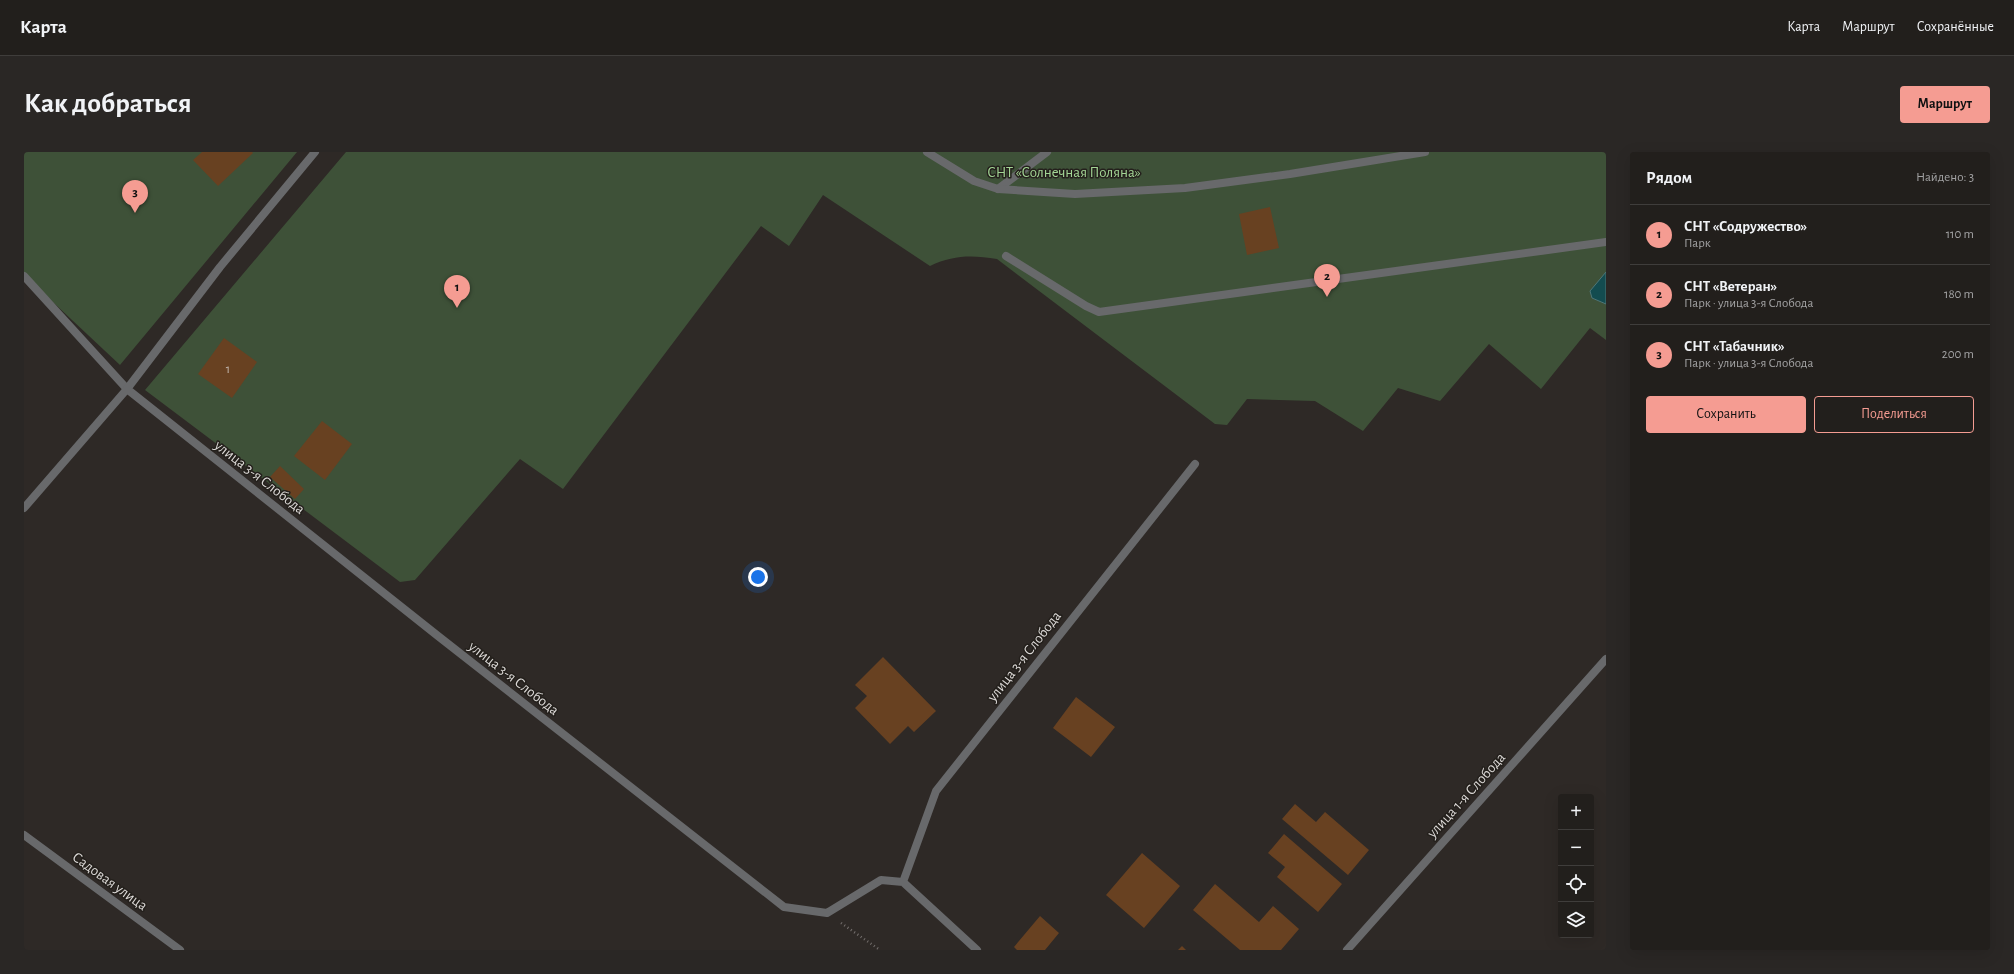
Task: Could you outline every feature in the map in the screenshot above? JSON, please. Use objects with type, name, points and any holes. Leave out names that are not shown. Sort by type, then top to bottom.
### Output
[{"type":"street","points":[[24,508],[127,389],[220,267],[315,152]]},
{"type":"street","points":[[927,152],[974,181],[998,189],[1075,194],[1185,188],[1290,174],[1425,152]]},
{"type":"street","points":[[998,189],[1047,152]]},
{"type":"street","points":[[1006,256],[1086,306],[1099,312],[1606,242]]},
{"type":"street","name":"улица 3-я Слобода","points":[[24,276],[127,389],[444,641],[784,907],[827,913]]},
{"type":"street","name":"улица 3-я Слобода","points":[[903,882],[936,791],[1195,464]]},
{"type":"street","name":"улица 1-я Слобода","points":[[1347,950],[1606,659]]},
{"type":"street","name":"Садовая улица","points":[[24,835],[180,950]]},
{"type":"street","points":[[827,913],[881,880],[903,882],[977,950]]},
{"type":"path","points":[[827,913],[880,950]]},
{"type":"green space","points":[[24,152],[297,152],[120,365],[24,275]]},
{"type":"green space","name":"СНТ «Солнечная Поляна»","points":[[346,152],[1606,152],[1606,340],[1590,328],[1541,389],[1489,344],[1440,401],[1398,388],[1363,431],[1315,401],[1247,399],[1227,425],[1215,424],[997,259],[963,257],[938,262],[930,266],[823,195],[789,246],[761,226],[563,489],[520,459],[415,580],[400,582],[145,390]]},
{"type":"water","points":[[1606,272],[1606,304],[1592,298],[1590,291]]},
{"type":"building","points":[[202,152],[253,153],[218,186],[193,160]]},
{"type":"building","points":[[1270,207],[1279,248],[1247,255],[1239,214]]},
{"type":"building","points":[[224,338],[257,362],[232,398],[198,374]]},
{"type":"building","points":[[322,421],[352,444],[325,480],[294,456]]},
{"type":"building","points":[[280,466],[304,489],[295,499],[270,477]]},
{"type":"building","points":[[883,657],[936,711],[914,732],[908,726],[890,744],[855,708],[867,696],[855,685]]},
{"type":"building","points":[[1076,697],[1115,727],[1091,757],[1053,728]]},
{"type":"building","points":[[1295,804],[1316,822],[1325,812],[1369,850],[1348,875],[1282,819]]},
{"type":"building","points":[[1284,834],[1342,884],[1318,912],[1277,877],[1285,867],[1268,853]]},
{"type":"building","points":[[1142,853],[1180,886],[1144,928],[1106,895]]},
{"type":"building","points":[[1215,884],[1259,922],[1273,906],[1299,929],[1281,950],[1240,950],[1193,910]]},
{"type":"building","points":[[1040,916],[1059,933],[1045,950],[1017,950],[1014,947]]},
{"type":"building","points":[[1182,946],[1186,950],[1178,950]]},
{"type":"place","name":"СНТ «Табачник»","points":[[135,213]]},
{"type":"place","name":"СНТ «Ветеран»","points":[[1327,297]]},
{"type":"place","name":"СНТ «Содружество»","points":[[457,308]]}]
